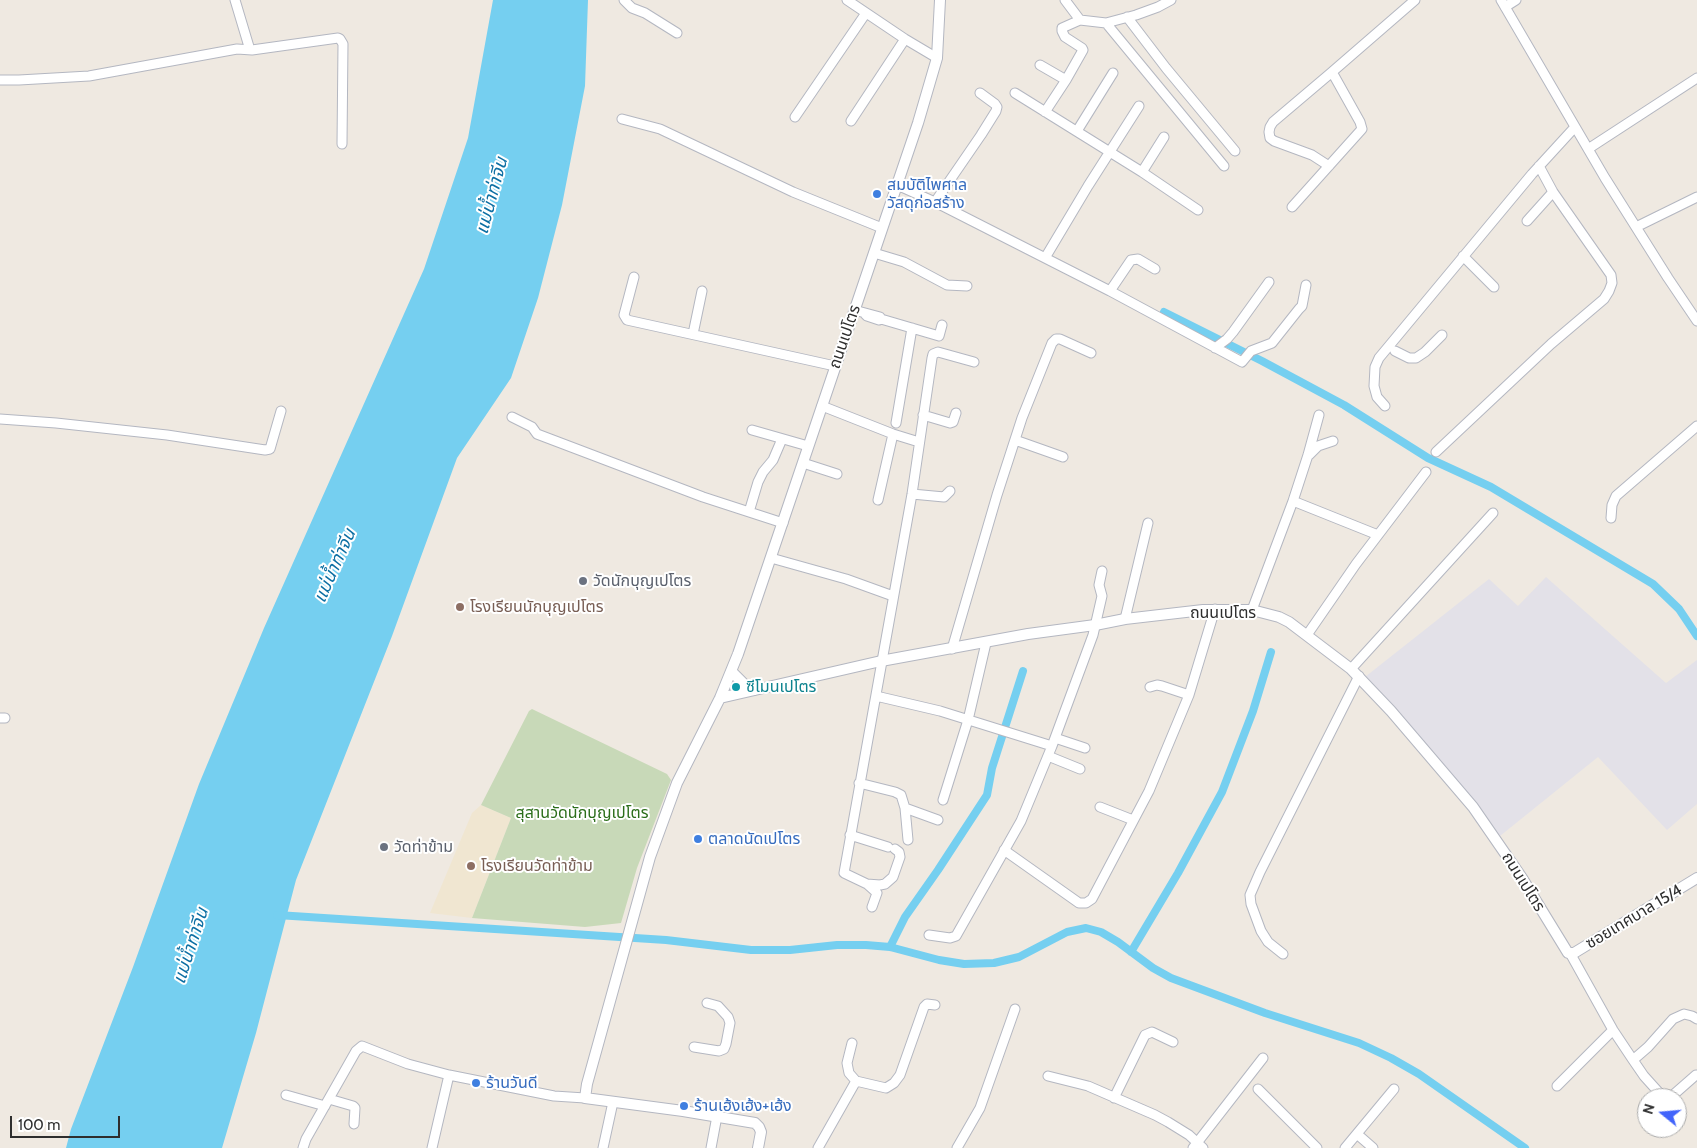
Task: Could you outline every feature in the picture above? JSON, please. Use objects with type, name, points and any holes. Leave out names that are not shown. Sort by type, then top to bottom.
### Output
[{"type":"street","points":[[235,0],[250,50]]},
{"type":"street","points":[[624,0],[632,8],[645,13],[677,34]]},
{"type":"street","points":[[847,0],[856,3],[866,13],[937,58]]},
{"type":"street","name":"ถนนเปโตร","points":[[720,698],[783,523],[874,253],[937,58],[940,0]]},
{"type":"street","points":[[1066,0],[1080,20]]},
{"type":"street","points":[[1329,166],[1312,155],[1274,142],[1270,138],[1270,127],[1273,122],[1415,0]]},
{"type":"street","points":[[1516,0],[1503,4],[1588,149],[1668,278],[1696,318]]},
{"type":"street","points":[[1045,112],[1066,80],[1082,50],[1082,48],[1065,37],[1062,28],[1080,20],[1106,22],[1127,17],[1165,1]]},
{"type":"street","points":[[795,117],[866,13]]},
{"type":"street","points":[[1127,17],[1166,68],[1235,151]]},
{"type":"street","points":[[1106,22],[1224,166]]},
{"type":"street","points":[[0,80],[88,76],[237,49],[250,50],[338,38],[343,44],[342,144]]},
{"type":"street","points":[[851,121],[905,39]]},
{"type":"street","points":[[1040,65],[1066,80]]},
{"type":"street","points":[[1292,207],[1360,132],[1362,126],[1332,72]]},
{"type":"street","points":[[1077,131],[1112,73]]},
{"type":"street","points":[[1588,149],[1697,78]]},
{"type":"street","points":[[935,202],[996,111],[997,107],[995,104],[980,93]]},
{"type":"street","points":[[1015,93],[1142,172],[1198,210]]},
{"type":"street","points":[[1045,258],[1139,106]]},
{"type":"street","points":[[622,119],[660,130],[793,192],[882,228]]},
{"type":"street","points":[[1386,406],[1377,397],[1374,386],[1374,376],[1379,358],[1392,348],[1464,256],[1539,166],[1575,127]]},
{"type":"street","points":[[1142,172],[1164,137]]},
{"type":"street","points":[[1436,452],[1552,344],[1604,300],[1612,283],[1611,275],[1553,192],[1539,166]]},
{"type":"street","points":[[896,185],[935,202],[1110,291],[1242,362],[1248,355],[1272,342],[1299,310],[1302,306],[1306,285]]},
{"type":"street","points":[[1527,221],[1553,192]]},
{"type":"street","points":[[1636,227],[1697,197]]},
{"type":"street","points":[[874,253],[904,262],[947,285],[967,286]]},
{"type":"street","points":[[1464,256],[1494,287]]},
{"type":"street","points":[[1110,291],[1132,260],[1138,259],[1155,268]]},
{"type":"street","points":[[634,277],[624,315],[627,320],[835,366]]},
{"type":"street","points":[[1217,347],[1227,339],[1269,282]]},
{"type":"street","points":[[693,334],[702,291]]},
{"type":"street","points":[[854,310],[939,336],[942,325]]},
{"type":"street","points":[[896,422],[912,328]]},
{"type":"street","points":[[1392,348],[1409,358],[1416,358],[1442,335]]},
{"type":"street","points":[[952,649],[997,495],[1041,368],[1052,343],[1056,339],[1060,339],[1091,353]]},
{"type":"street","points":[[872,907],[876,893],[867,884],[844,873],[912,494],[933,354],[938,352],[974,362]]},
{"type":"street","points":[[822,406],[893,434],[919,442]]},
{"type":"street","points":[[0,420],[56,422],[167,435],[265,450],[270,449],[282,411]]},
{"type":"street","points":[[923,415],[950,423],[953,422],[956,413]]},
{"type":"street","points":[[1252,610],[1293,501],[1319,415]]},
{"type":"street","points":[[512,417],[532,427],[537,434],[703,497],[783,523]]},
{"type":"street","points":[[1611,518],[1612,505],[1616,496],[1697,426]]},
{"type":"street","points":[[752,430],[808,446]]},
{"type":"street","points":[[878,500],[893,434]]},
{"type":"street","points":[[749,512],[758,482],[763,472],[773,460],[782,439]]},
{"type":"street","points":[[1016,440],[1063,457]]},
{"type":"street","points":[[1308,455],[1318,446],[1333,441]]},
{"type":"street","points":[[803,463],[837,474]]},
{"type":"street","points":[[1307,636],[1378,535],[1426,472]]},
{"type":"street","points":[[912,494],[944,497],[950,491]]},
{"type":"street","points":[[1293,501],[1378,535]]},
{"type":"street","points":[[1283,954],[1268,942],[1261,931],[1251,904],[1250,895],[1260,872],[1355,673],[1493,514]]},
{"type":"street","points":[[1125,619],[1148,523]]},
{"type":"street","points":[[771,558],[846,579],[893,596]]},
{"type":"street","points":[[929,936],[950,938],[956,936],[1021,821],[1048,756],[1096,625],[1102,596],[1100,584],[1102,571]]},
{"type":"street","points":[[1004,850],[1080,902],[1086,904],[1092,899],[1148,791],[1188,695],[1215,609]]},
{"type":"street","name":"ถนนเปโตร","points":[[720,698],[881,661],[1028,634],[1125,619],[1215,609],[1252,610],[1279,617],[1355,673],[1394,715],[1473,807],[1522,878],[1566,952],[1570,954]]},
{"type":"street","points":[[943,800],[968,720],[986,643]]},
{"type":"street","points":[[731,671],[744,684],[755,690]]},
{"type":"street","points":[[1150,687],[1162,686],[1188,695]]},
{"type":"street","points":[[876,696],[940,711],[1010,733],[1085,748]]},
{"type":"street","points":[[585,1098],[587,1084],[650,857],[677,783],[720,698]]},
{"type":"street","points":[[1048,756],[1080,769]]},
{"type":"street","points":[[859,783],[895,792],[903,798],[908,840]]},
{"type":"street","points":[[1100,807],[1133,820]]},
{"type":"street","points":[[905,808],[938,820]]},
{"type":"street","points":[[850,835],[891,848],[898,852],[900,857],[893,877],[885,884],[867,884]]},
{"type":"street","name":"ซอยเทศบาล 15/4","points":[[1570,954],[1697,878]]},
{"type":"street","points":[[1570,954],[1613,1030],[1644,1076],[1655,1088]]},
{"type":"street","points":[[694,1047],[719,1051],[724,1049],[726,1044],[730,1023],[728,1017],[718,1006],[707,1003]]},
{"type":"street","points":[[852,1043],[847,1063],[849,1072],[856,1081],[886,1088],[890,1087],[900,1075],[924,1007],[927,1004],[935,1005]]},
{"type":"street","points":[[957,1148],[980,1108],[1015,1009]]},
{"type":"street","points":[[1633,1060],[1648,1047],[1673,1019],[1684,1014],[1697,1019]]},
{"type":"street","points":[[1557,1086],[1613,1030]]},
{"type":"street","points":[[1114,1098],[1145,1035],[1152,1032],[1173,1042]]},
{"type":"street","points":[[303,1148],[306,1139],[356,1051],[362,1046],[408,1064],[449,1075],[554,1096],[585,1098],[755,1123],[761,1132],[757,1146]]},
{"type":"street","points":[[1048,1076],[1088,1086],[1168,1122],[1198,1146],[1264,1058]]},
{"type":"street","points":[[432,1148],[449,1075]]},
{"type":"street","points":[[1681,1088],[1696,1075]]},
{"type":"street","points":[[818,1148],[856,1081]]},
{"type":"street","points":[[1258,1089],[1317,1148]]},
{"type":"street","points":[[1345,1148],[1394,1089]]},
{"type":"street","points":[[286,1095],[353,1106],[355,1108],[354,1124]]},
{"type":"street","points":[[603,1148],[613,1102]]},
{"type":"street","points":[[711,1148],[717,1116]]},
{"type":"street","points":[[1357,1134],[1373,1148]]},
{"type":"shaded area","points":[[1546,577],[1666,683],[1697,660],[1697,804],[1667,830],[1598,757],[1500,836],[1460,784],[1365,677],[1489,579],[1518,606]]},
{"type":"shaded area","name":"โรงเรียนวัดท่าข้าม","points":[[481,805],[511,818],[472,918],[430,913],[472,813]]},
{"type":"green space","name":"สุสานวัดนักบุญเปโตร","points":[[532,709],[667,774],[671,780],[637,868],[621,923],[585,927],[472,918],[511,818],[481,805],[529,711]]},
{"type":"water","name":"แม่น้ำท่าจีน","points":[[493,0],[588,0],[585,86],[562,205],[538,298],[511,378],[457,458],[392,636],[296,880],[256,1033],[222,1148],[66,1148],[71,1129],[133,967],[199,784],[264,628],[424,269],[468,138]]},
{"type":"waterway","points":[[1164,312],[1344,405],[1428,458],[1491,487],[1653,584],[1679,609],[1697,636]]},
{"type":"waterway","points":[[1131,952],[1178,873],[1222,792],[1253,711],[1271,652]]},
{"type":"waterway","points":[[890,947],[905,917],[987,795],[992,768],[1023,671]]},
{"type":"waterway","points":[[277,915],[666,940],[751,950],[790,950],[837,945],[866,945],[890,947],[939,960],[964,964],[994,963],[1019,957],[1067,932],[1086,928],[1101,932],[1153,968],[1171,978],[1265,1013],[1359,1043],[1391,1058],[1419,1074],[1525,1148]]},
{"type":"place","name":"สมบัติไพศาล วัสดุก่อสร้าง","points":[[877,194]]},
{"type":"place","name":"วัดนักบุญเปโตร","points":[[583,581]]},
{"type":"place","name":"โรงเรียนนักบุญเปโตร","points":[[460,607]]},
{"type":"place","name":"ซีโมนเปโตร","points":[[736,687]]},
{"type":"place","name":"ตลาดนัดเปโตร","points":[[698,839]]},
{"type":"place","name":"วัดท่าข้าม","points":[[384,847]]},
{"type":"place","name":"โรงเรียนวัดท่าข้าม","points":[[471,866]]},
{"type":"place","name":"ร้านวันดี","points":[[476,1083]]},
{"type":"place","name":"ร้านเฮ้งเฮ้ง+เฮ้ง","points":[[684,1106]]}]
